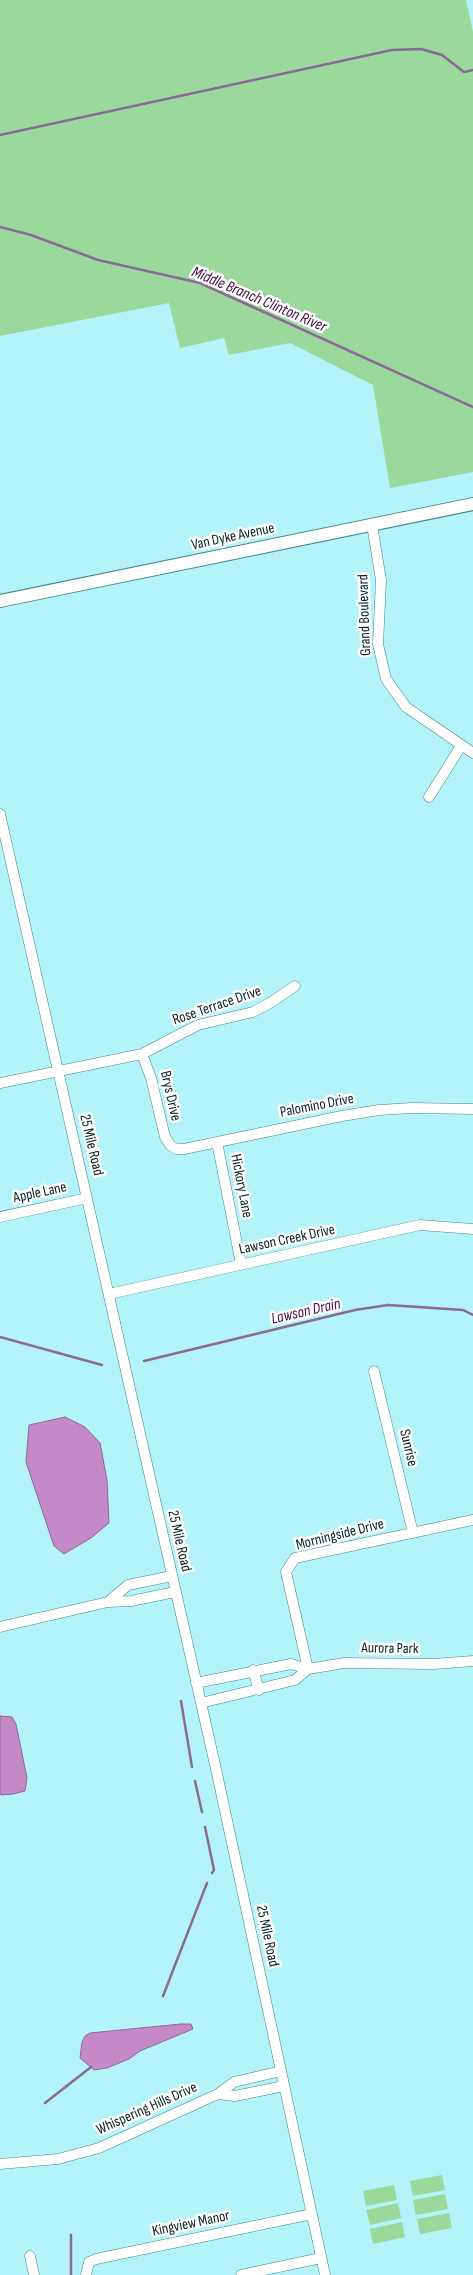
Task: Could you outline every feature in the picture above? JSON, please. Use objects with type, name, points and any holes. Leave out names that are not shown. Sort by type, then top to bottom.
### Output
[{"type":"main road","name":"Van Dyke Avenue","points":[[0,601],[473,504]]},
{"type":"street","name":"Grand Boulevard","points":[[372,525],[381,580],[378,644],[386,679],[406,707],[473,753]]},
{"type":"street","points":[[429,798],[461,746]]},
{"type":"street","name":"25 Mile Road","points":[[0,814],[201,1703],[325,2275]]},
{"type":"street","name":"Rose Terrace Drive","points":[[0,1083],[142,1054],[198,1025],[263,1008],[295,986]]},
{"type":"street","name":"Brys Drive","points":[[142,1054],[151,1078],[165,1137],[170,1146]]},
{"type":"street","name":"Palomino Drive","points":[[170,1146],[184,1149],[379,1110],[412,1108],[473,1109]]},
{"type":"street","name":"Hickory Lane","points":[[217,1142],[241,1264]]},
{"type":"street","name":"Apple Lane","points":[[0,1217],[87,1198]]},
{"type":"street","name":"Lawson Creek Drive","points":[[109,1294],[420,1225],[473,1229]]},
{"type":"street","name":"Sunrise","points":[[374,1371],[413,1533]]},
{"type":"street","name":"Morningside Drive","points":[[308,1669],[286,1572],[295,1558],[473,1520]]},
{"type":"street","points":[[108,1602],[128,1585],[172,1576]]},
{"type":"street","points":[[0,1627],[108,1602],[131,1601],[176,1592]]},
{"type":"street","name":"Aurora Park","points":[[196,1683],[290,1664],[308,1669],[344,1664],[434,1664],[473,1661]]},
{"type":"street","name":"Aurora Park","points":[[201,1703],[294,1680],[308,1669]]},
{"type":"street","points":[[254,1670],[259,1690]]},
{"type":"street","name":"Whispering Hills Drive","points":[[0,2164],[18,2164],[58,2159],[99,2148],[218,2094],[234,2082],[281,2071]]},
{"type":"street","name":"Whispering Hills Drive","points":[[218,2094],[235,2096],[284,2086]]},
{"type":"street","name":"Kingview Manor","points":[[86,2275],[89,2262],[96,2259],[312,2214]]},
{"type":"street","points":[[30,2256],[34,2275]]},
{"type":"street","points":[[241,2275],[321,2258]]},
{"type":"green space","points":[[0,0],[466,0],[473,32],[473,472],[390,488],[373,385],[290,343],[229,355],[224,338],[180,348],[169,303],[0,336]]},
{"type":"green space","points":[[442,2175],[445,2190],[413,2196],[410,2181]]},
{"type":"green space","points":[[394,2185],[397,2200],[366,2206],[363,2191]]},
{"type":"green space","points":[[445,2194],[448,2209],[416,2215],[413,2200]]},
{"type":"green space","points":[[398,2203],[401,2218],[370,2225],[366,2210]]},
{"type":"green space","points":[[449,2213],[452,2228],[420,2234],[417,2219]]},
{"type":"green space","points":[[402,2222],[405,2237],[373,2244],[370,2229]]},
{"type":"shaded area","points":[[65,1417],[85,1427],[100,1443],[107,1480],[109,1523],[91,1538],[64,1554],[54,1546],[26,1462],[29,1425]]},
{"type":"shaded area","points":[[0,1716],[12,1717],[16,1724],[27,1778],[25,1791],[13,1794],[1,1795],[0,1793]]},
{"type":"shaded area","points":[[191,2024],[193,2029],[140,2051],[129,2059],[107,2068],[94,2070],[80,2058],[82,2042],[85,2036],[90,2033]]},
{"type":"waterway","points":[[0,135],[392,50],[421,49],[442,55],[464,72],[473,70]]},
{"type":"waterway","name":"Middle Branch Clinton River","points":[[0,227],[31,235],[98,260],[200,283],[473,407]]},
{"type":"waterway","name":"Lawson Drain","points":[[144,1361],[355,1310],[388,1305],[463,1310],[473,1315]]},
{"type":"waterway","name":"Lawson Drain","points":[[0,1337],[102,1365]]},
{"type":"waterway","points":[[181,1701],[192,1767]]},
{"type":"waterway","points":[[195,1781],[202,1812]]},
{"type":"waterway","points":[[205,1827],[214,1870],[212,1873]]},
{"type":"waterway","points":[[163,1996],[207,1883]]},
{"type":"waterway","points":[[45,2103],[91,2067]]},
{"type":"waterway","points":[[71,2235],[71,2275]]}]
